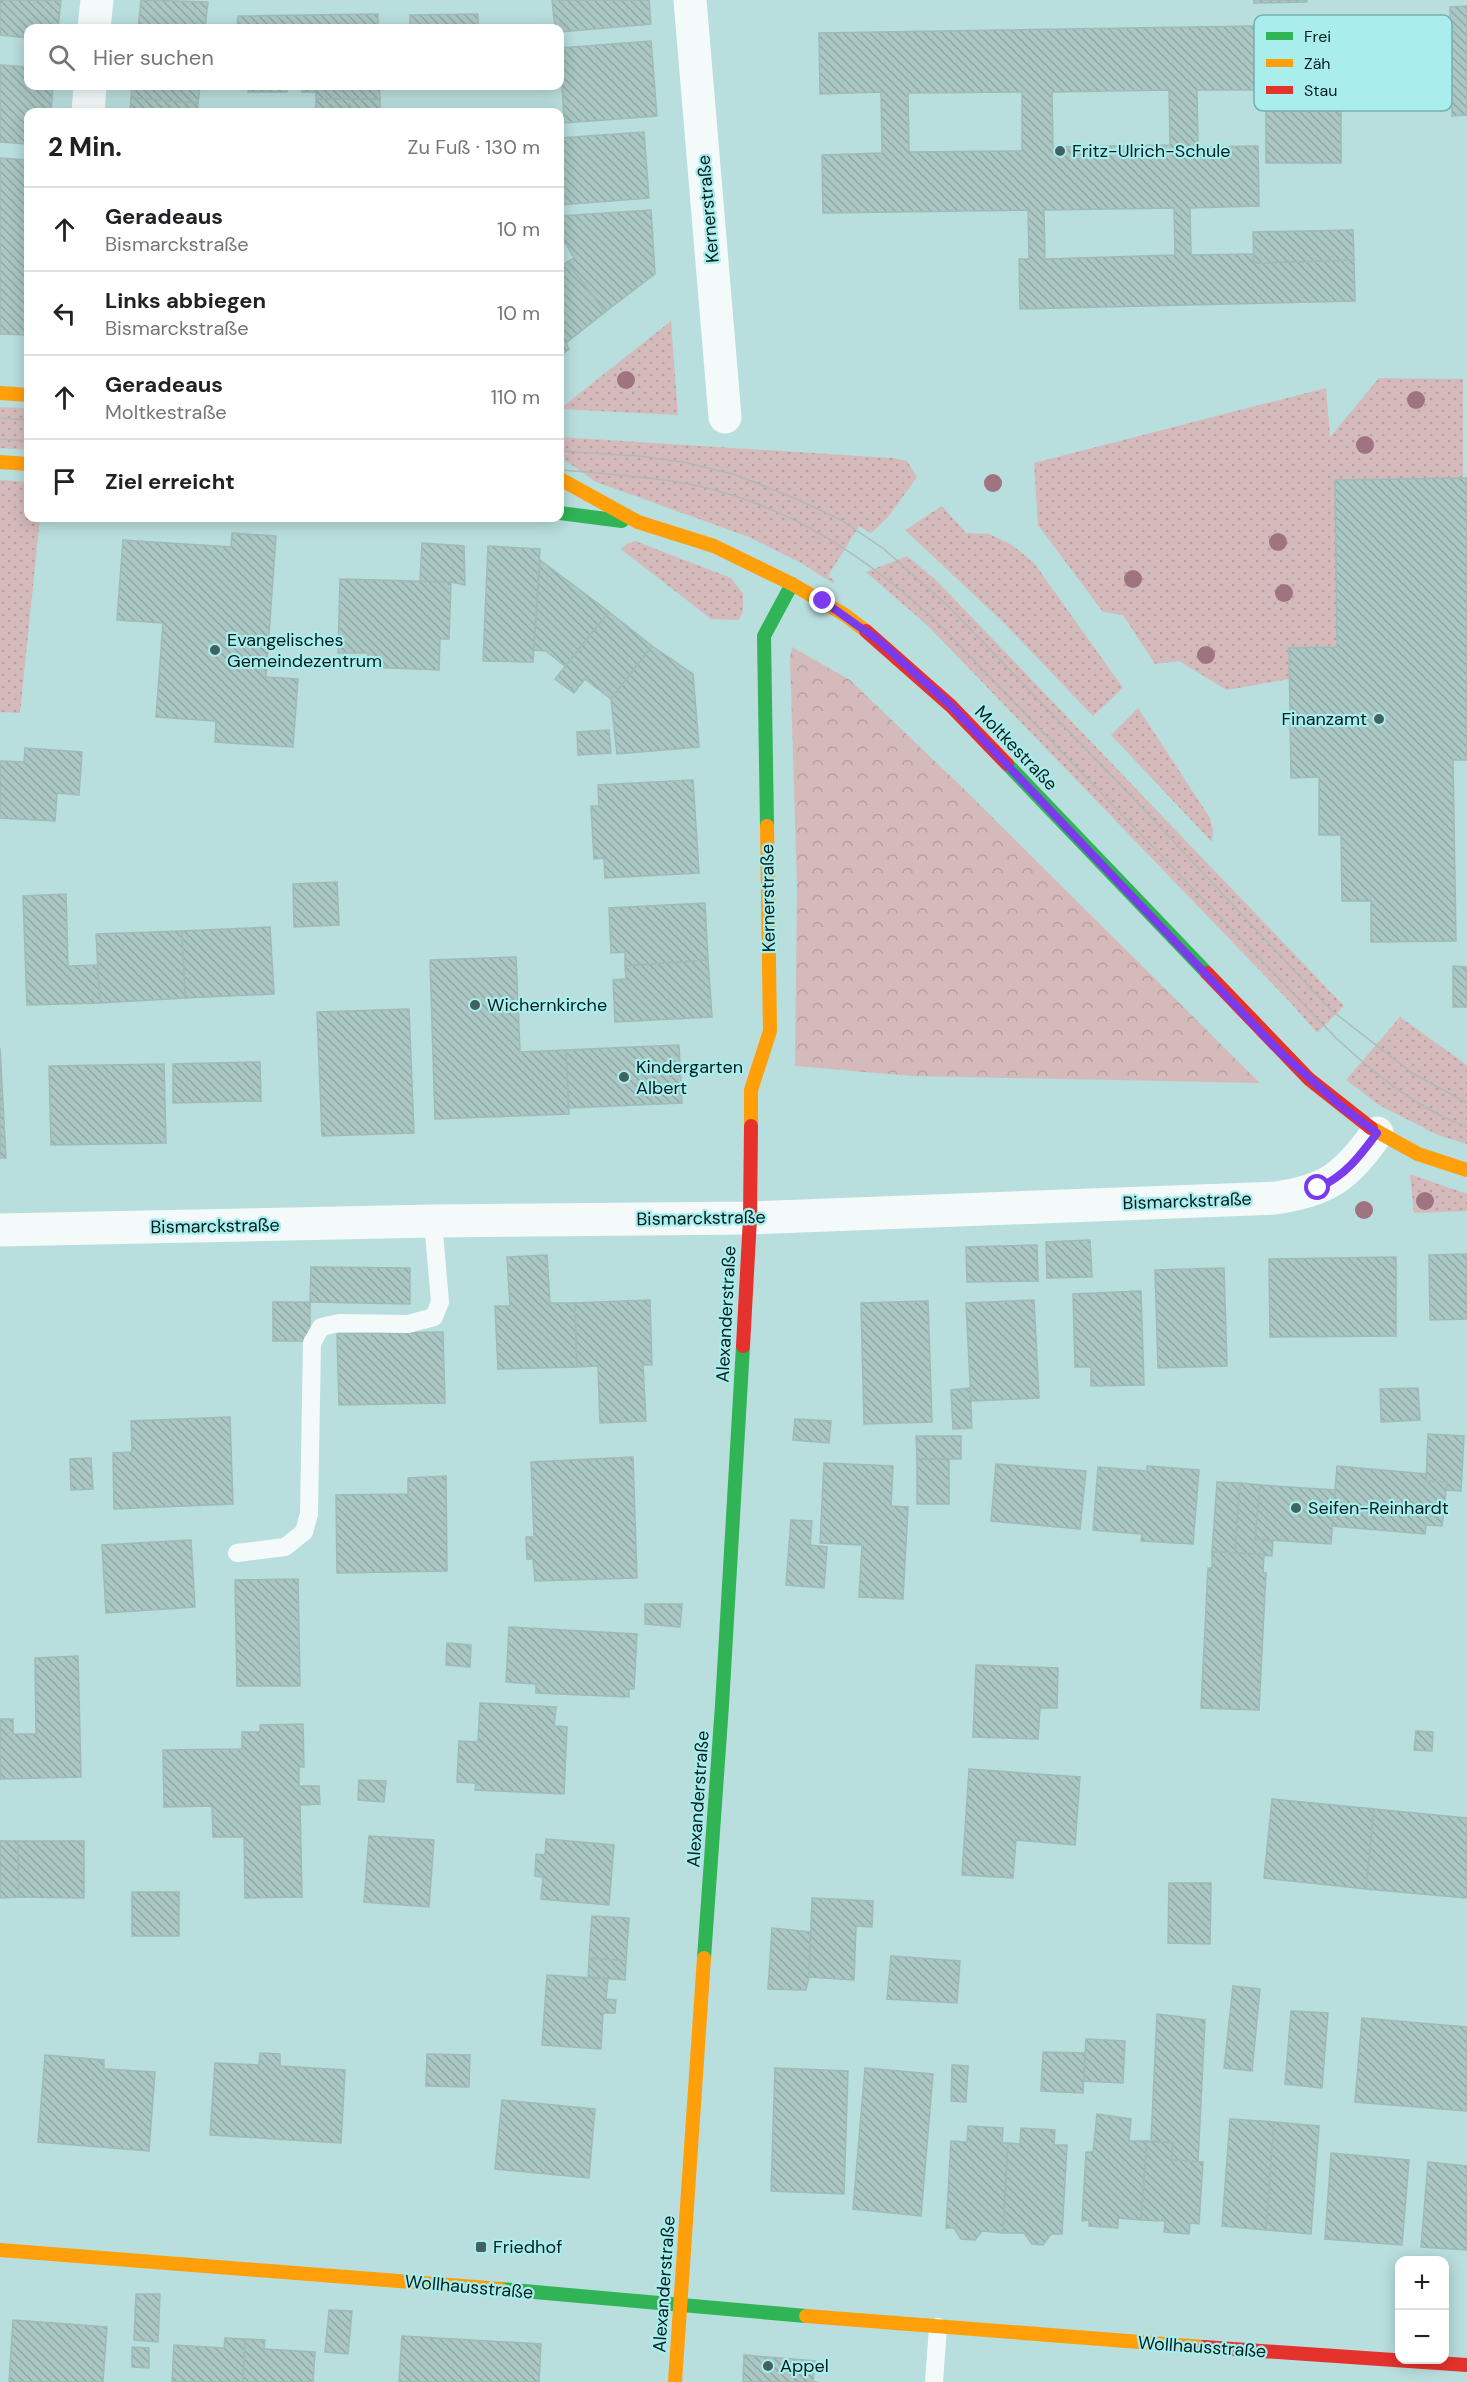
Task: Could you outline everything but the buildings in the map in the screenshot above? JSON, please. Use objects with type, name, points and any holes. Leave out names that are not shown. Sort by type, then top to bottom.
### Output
[{"type":"street","points":[[94,24],[97,0]]},
{"type":"street","name":"Kernerstraße","points":[[690,0],[725,417]]},
{"type":"street","points":[[88,108],[90,90]]},
{"type":"street","points":[[0,393],[24,395]]},
{"type":"street","points":[[0,462],[24,464]]},
{"type":"street","name":"Moltkestraße","points":[[564,481],[638,522],[714,546],[792,584],[845,615],[878,640],[951,706],[1280,1052],[1342,1107],[1377,1133]]},
{"type":"street","name":"Moltkestraße","points":[[564,514],[602,520],[638,522]]},
{"type":"street","name":"Kernerstraße","points":[[750,1218],[751,1090],[770,1031],[764,636],[792,584]]},
{"type":"street","points":[[1377,1133],[1419,1154],[1467,1170]]},
{"type":"street","name":"Bismarckstraße","points":[[0,1230],[433,1221],[750,1218],[1276,1198],[1298,1194],[1330,1183],[1341,1176],[1359,1158],[1377,1133]]},
{"type":"street","name":"Alexanderstraße","points":[[675,2382],[720,1741],[750,1218]]},
{"type":"street","name":"Wollhausstraße","points":[[0,2250],[477,2287],[938,2327],[1467,2365]]},
{"type":"lane","points":[[237,1553],[285,1547],[304,1532],[309,1514],[312,1343],[321,1327],[339,1323],[408,1324],[434,1317],[440,1302],[433,1221]]},
{"type":"lane","points":[[934,2382],[938,2327]]},
{"type":"green space","points":[[671,321],[678,415],[564,409],[564,406]]},
{"type":"green space","points":[[1379,378],[1463,379],[1463,478],[1335,480],[1337,647],[1289,648],[1289,679],[1227,690],[1179,661],[1155,664],[1123,615],[1103,612],[1038,525],[1034,463],[1326,388],[1330,437]]},
{"type":"green space","points":[[0,407],[24,408],[24,450],[0,448]]},
{"type":"green space","points":[[564,437],[892,458],[907,461],[917,477],[888,517],[871,533],[859,526],[828,576],[835,581],[833,583],[801,563],[749,537],[596,482],[564,460]]},
{"type":"green space","points":[[0,480],[24,482],[24,522],[40,522],[20,713],[0,712]]},
{"type":"green space","points":[[942,506],[966,533],[989,534],[1012,545],[1034,563],[1123,688],[1093,716],[1003,622],[905,530]]},
{"type":"green space","points":[[635,541],[731,578],[743,594],[743,611],[739,620],[711,619],[621,549]]},
{"type":"green space","points":[[907,556],[936,580],[1344,1006],[1317,1033],[1291,1003],[927,625],[866,572]]},
{"type":"green space","points":[[792,647],[850,680],[966,791],[1260,1083],[912,1076],[795,1066],[797,887],[790,657]]},
{"type":"green space","points":[[1138,708],[1210,818],[1213,830],[1212,842],[1111,735]]},
{"type":"green space","points":[[1400,1017],[1467,1065],[1467,1144],[1438,1135],[1379,1105],[1346,1080]]},
{"type":"green space","points":[[1410,1174],[1467,1194],[1467,1211],[1414,1213]]},
{"type":"tram line","points":[[0,418],[24,420]]},
{"type":"tram line","points":[[0,439],[24,441]]},
{"type":"tram line","points":[[564,451],[639,456],[688,463],[736,475],[799,500],[841,520],[884,549],[950,608],[1134,799],[1331,1010],[1412,1073],[1467,1103]]},
{"type":"tram line","points":[[564,470],[652,478],[720,492],[756,503],[791,518],[856,556],[916,603],[944,629],[1336,1038],[1413,1100],[1467,1127]]},
{"type":"traffic: fast","points":[[564,514],[622,521]]},
{"type":"traffic: fast","points":[[767,826],[764,636],[792,584]]},
{"type":"traffic: fast","points":[[1007,764],[1207,973]]},
{"type":"traffic: fast","points":[[704,1958],[722,1705],[743,1346]]},
{"type":"traffic: fast","points":[[501,2289],[806,2316]]},
{"type":"traffic: slow","points":[[0,393],[24,395]]},
{"type":"traffic: slow","points":[[0,462],[24,464]]},
{"type":"traffic: slow","points":[[564,481],[638,522],[714,546],[792,584],[845,615],[866,631]]},
{"type":"traffic: slow","points":[[751,1126],[751,1090],[770,1031],[767,826]]},
{"type":"traffic: slow","points":[[1371,1128],[1418,1154],[1467,1170]]},
{"type":"traffic: slow","points":[[675,2382],[704,1958]]},
{"type":"traffic: slow","points":[[0,2250],[501,2289]]},
{"type":"traffic: slow","points":[[806,2316],[1204,2347]]},
{"type":"traffic: jam","points":[[866,631],[951,706],[1007,764]]},
{"type":"traffic: jam","points":[[1207,973],[1309,1079],[1371,1128]]},
{"type":"traffic: jam","points":[[743,1346],[750,1218],[751,1126]]},
{"type":"traffic: jam","points":[[1204,2347],[1467,2365]]},
{"type":"place","name":"Fritz-Ulrich-Schule","points":[[1060,151]]},
{"type":"place","name":"Evangelisches Gemeindezentrum","points":[[215,650]]},
{"type":"place","name":"Finanzamt","points":[[1379,719]]},
{"type":"place","name":"Wichernkirche","points":[[475,1005]]},
{"type":"place","name":"Kindergarten Albert","points":[[624,1077]]},
{"type":"place","name":"Seifen-Reinhardt","points":[[1296,1508]]},
{"type":"place","name":"Friedhof","points":[[481,2247]]},
{"type":"place","name":"Appel","points":[[768,2366]]},
{"type":"route","points":[[823,601],[878,640],[951,706],[1280,1052],[1342,1107],[1377,1133],[1359,1158],[1341,1176],[1318,1188]]}]
